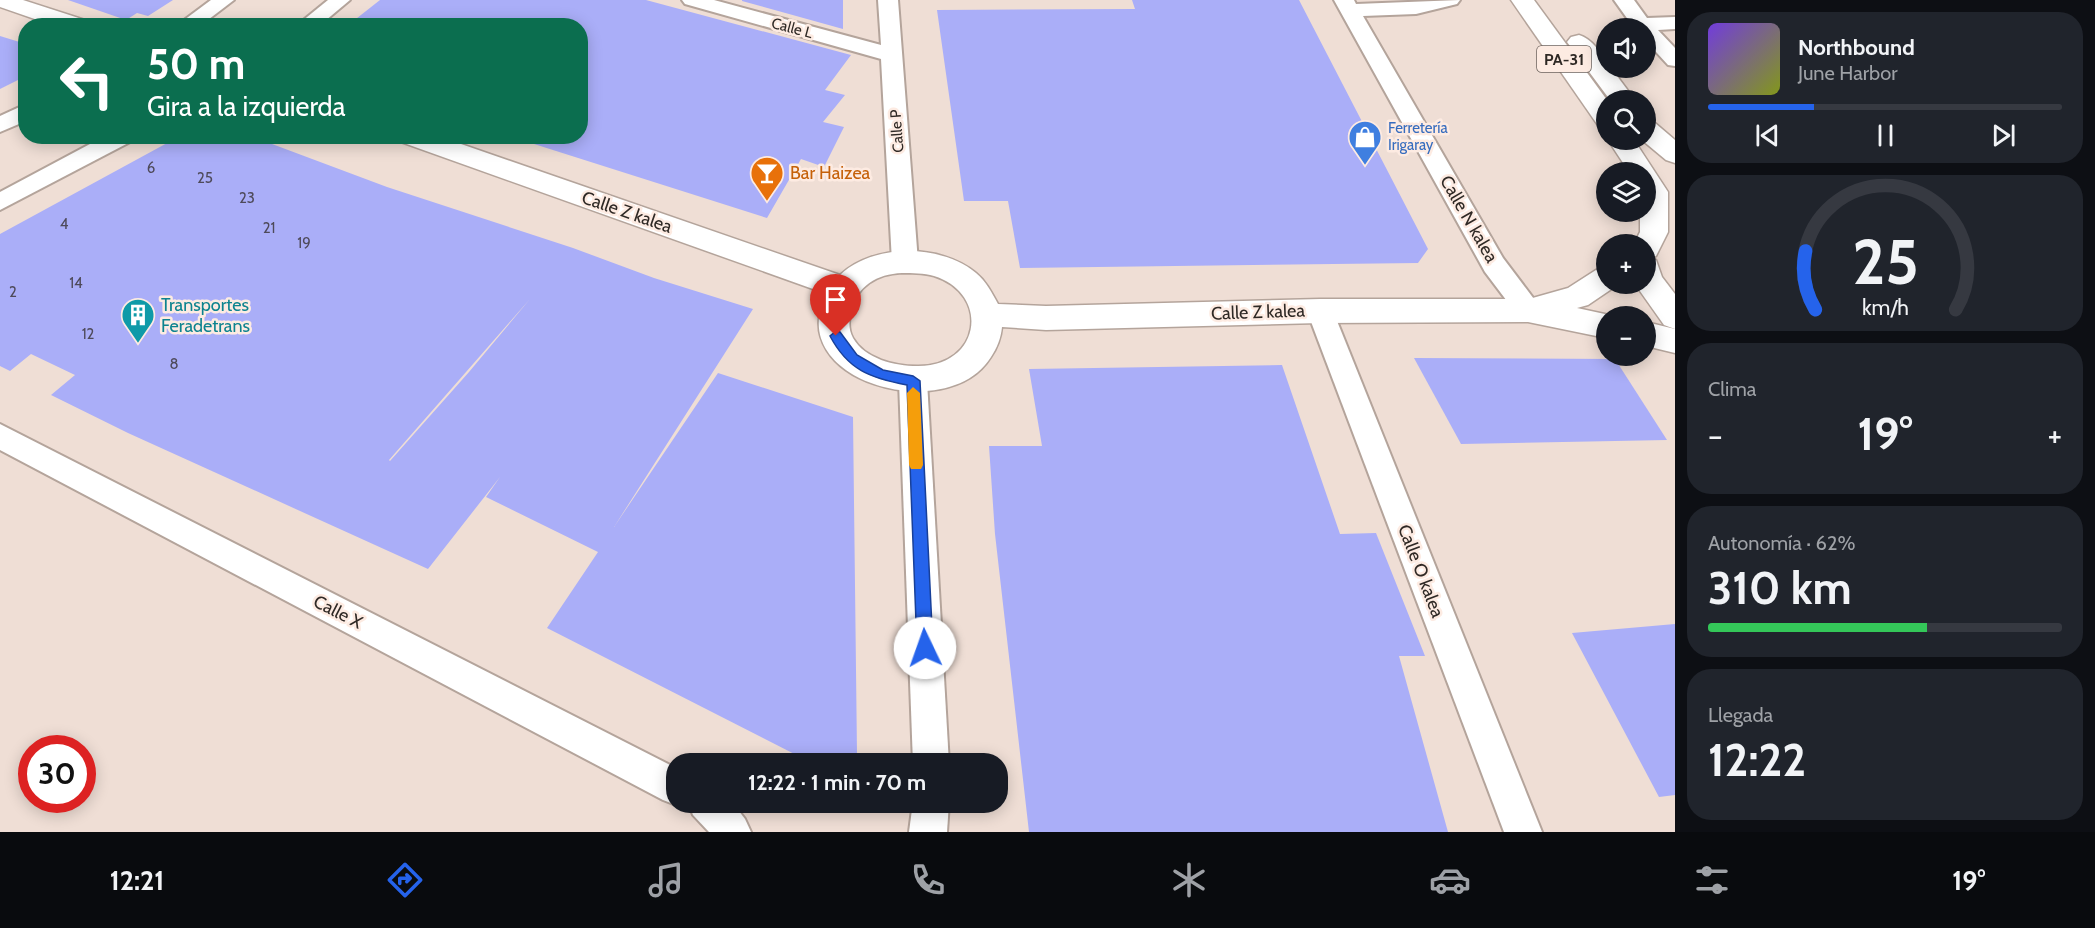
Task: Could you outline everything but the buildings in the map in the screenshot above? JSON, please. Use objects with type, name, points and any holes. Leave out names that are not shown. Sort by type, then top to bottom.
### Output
[{"type":"main road","points":[[0,0],[55,18]]},
{"type":"main road","name":"PA-31","points":[[1522,0],[1596,104]]},
{"type":"main road","points":[[1546,0],[1615,90]]},
{"type":"main road","points":[[1656,138],[1675,154]]},
{"type":"main road","name":"Calle Z kalea","points":[[433,144],[844,288]]},
{"type":"main road","points":[[1656,213],[1658,234]]},
{"type":"main road","points":[[894,262],[905,262],[925,263],[954,273],[976,291],[988,315],[988,334],[979,353],[962,368],[940,378],[913,381],[880,375],[852,359],[836,336],[834,311],[844,288],[866,271],[894,262]]},
{"type":"main road","points":[[1528,310],[1577,297],[1596,285]]},
{"type":"main road","points":[[1656,291],[1675,317]]},
{"type":"main road","name":"Calle Z kalea","points":[[988,315],[1047,318],[1320,310],[1528,310]]},
{"type":"main road","points":[[1528,310],[1596,324]]},
{"type":"main road","points":[[1656,336],[1675,341]]},
{"type":"street","points":[[198,18],[224,0]]},
{"type":"street","points":[[316,18],[340,0]]},
{"type":"street","name":"Calle L","points":[[692,0],[892,55]]},
{"type":"street","name":"Calle P","points":[[888,0],[905,262]]},
{"type":"street","points":[[1347,5],[1416,8],[1450,0]]},
{"type":"street","points":[[1624,0],[1637,18]]},
{"type":"street","name":"Calle N kalea","points":[[1347,5],[1494,265],[1528,310]]},
{"type":"street","points":[[1656,24],[1675,23]]},
{"type":"street","points":[[1656,40],[1675,60]]},
{"type":"street","points":[[0,125],[18,115]]},
{"type":"street","points":[[0,202],[109,144]]},
{"type":"street","name":"Calle O kalea","points":[[1320,310],[1523,832]]},
{"type":"street","points":[[913,381],[930,753]]},
{"type":"street","name":"Calle X","points":[[0,436],[666,782]]},
{"type":"street","points":[[717,813],[732,832]]},
{"type":"street","points":[[928,832],[930,813]]},
{"type":"slow traffic","points":[[913,393],[916,465]]},
{"type":"place","name":"Ferretería Irigaray","points":[[1365,166]]},
{"type":"place","name":"Bar Haizea","points":[[767,202]]},
{"type":"place","name":"Transportes Feradetrans","points":[[138,344]]},
{"type":"route","points":[[836,336],[852,359],[880,375],[913,381],[925,648]]}]
